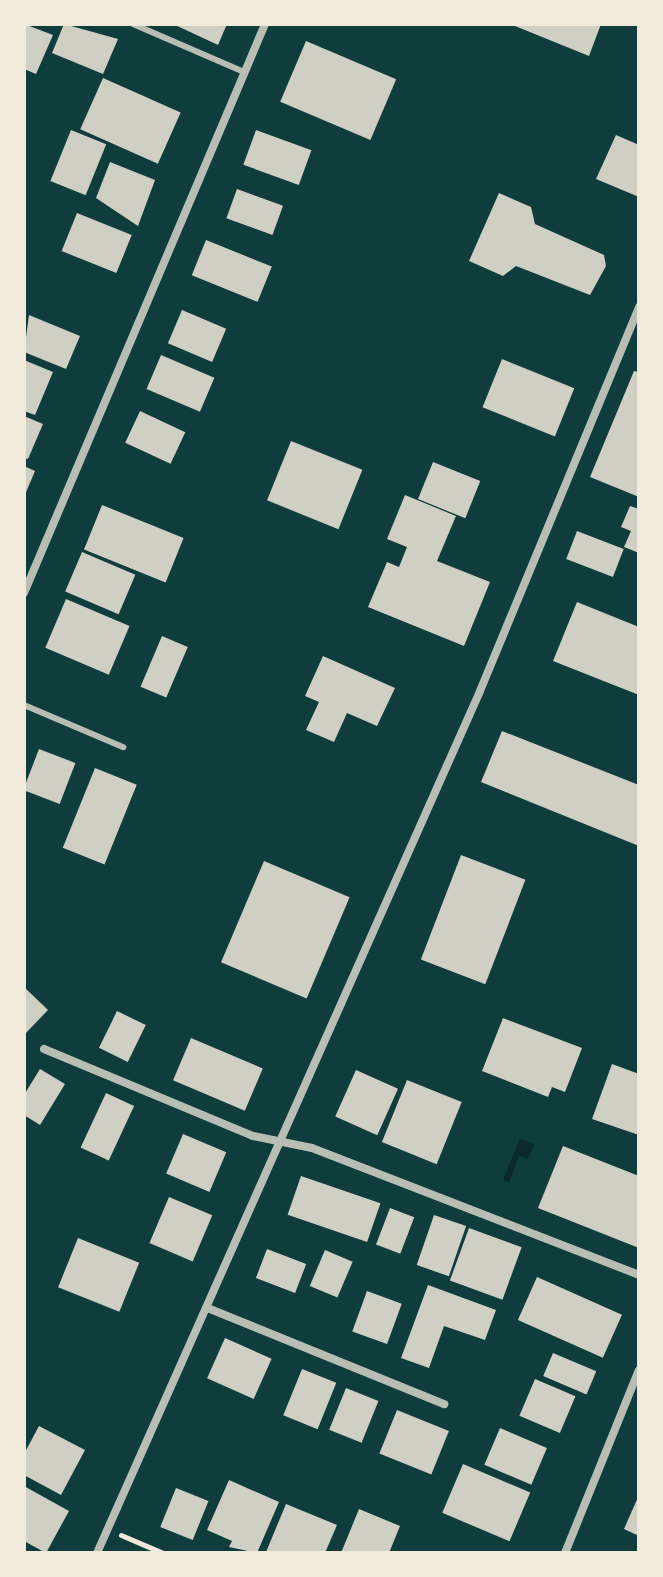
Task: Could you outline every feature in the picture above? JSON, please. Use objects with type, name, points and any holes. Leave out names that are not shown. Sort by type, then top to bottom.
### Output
[{"type":"street","points":[[24,593],[265,24]]},
{"type":"street","points":[[97,1553],[210,1309],[639,307]]},
{"type":"street","points":[[44,1049],[282,1142],[639,1275]]},
{"type":"street","points":[[210,1309],[444,1404]]},
{"type":"street","points":[[565,1553],[639,1370]]},
{"type":"lane","points":[[133,24],[244,72]]},
{"type":"lane","points":[[24,705],[123,747]]},
{"type":"path","points":[[109,1530],[163,1553]]},
{"type":"water","points":[[520,1139],[535,1144],[528,1159],[519,1156],[509,1183],[503,1180]]},
{"type":"building","points":[[24,24],[53,35],[36,74],[24,69]]},
{"type":"building","points":[[64,24],[118,39],[103,74],[52,53]]},
{"type":"building","points":[[173,24],[227,24],[218,45]]},
{"type":"building","points":[[510,24],[601,24],[589,56]]},
{"type":"building","points":[[306,41],[396,79],[370,140],[280,102]]},
{"type":"building","points":[[103,78],[181,113],[158,164],[80,129]]},
{"type":"building","points":[[71,130],[106,144],[86,195],[50,181]]},
{"type":"building","points":[[256,130],[311,150],[299,185],[243,165]]},
{"type":"building","points":[[616,135],[639,145],[639,197],[596,179]]},
{"type":"building","points":[[110,162],[155,180],[138,226],[96,198]]},
{"type":"building","points":[[237,189],[283,206],[272,235],[226,218]]},
{"type":"building","points":[[499,193],[531,207],[535,224],[604,255],[606,266],[590,295],[516,266],[503,276],[469,261]]},
{"type":"building","points":[[77,213],[132,235],[116,273],[62,251]]},
{"type":"building","points":[[206,240],[272,267],[258,302],[192,275]]},
{"type":"building","points":[[182,310],[226,329],[212,362],[168,343]]},
{"type":"building","points":[[29,315],[80,336],[66,369],[24,352]]},
{"type":"building","points":[[161,355],[214,378],[200,412],[147,389]]},
{"type":"building","points":[[502,359],[574,388],[555,436],[483,407]]},
{"type":"building","points":[[24,360],[53,372],[35,415],[24,411]]},
{"type":"building","points":[[634,371],[639,372],[639,497],[590,477]]},
{"type":"building","points":[[140,411],[185,432],[171,464],[125,443]]},
{"type":"building","points":[[24,416],[43,424],[28,459],[24,458]]},
{"type":"building","points":[[291,441],[362,470],[338,529],[267,500]]},
{"type":"building","points":[[433,462],[480,481],[465,518],[418,499]]},
{"type":"building","points":[[24,466],[35,471],[24,497]]},
{"type":"building","points":[[405,495],[456,516],[437,561],[490,582],[464,646],[368,607],[387,562],[399,567],[407,547],[387,539]]},
{"type":"building","points":[[102,505],[184,538],[166,582],[84,550]]},
{"type":"building","points":[[630,506],[639,509],[639,553],[624,547],[631,531],[621,527]]},
{"type":"building","points":[[577,531],[624,549],[613,577],[566,559]]},
{"type":"building","points":[[82,552],[135,575],[119,614],[65,592]]},
{"type":"building","points":[[66,599],[130,626],[109,675],[45,648]]},
{"type":"building","points":[[577,602],[639,627],[639,695],[553,661]]},
{"type":"building","points":[[162,636],[188,647],[166,698],[141,687]]},
{"type":"building","points":[[323,656],[395,688],[377,726],[347,713],[334,742],[306,730],[319,702],[305,696]]},
{"type":"building","points":[[502,731],[639,785],[639,846],[481,782]]},
{"type":"building","points":[[39,749],[75,763],[60,804],[24,790]]},
{"type":"building","points":[[95,768],[137,785],[105,865],[63,848]]},
{"type":"building","points":[[461,855],[525,880],[485,984],[421,960]]},
{"type":"building","points":[[264,861],[350,897],[307,999],[221,962]]},
{"type":"building","points":[[24,987],[48,1010],[24,1035]]},
{"type":"building","points":[[117,1011],[146,1025],[128,1062],[99,1048]]},
{"type":"building","points":[[503,1018],[582,1048],[565,1092],[552,1087],[548,1097],[482,1071]]},
{"type":"building","points":[[191,1038],[263,1068],[245,1111],[173,1080]]},
{"type":"building","points":[[612,1064],[639,1074],[639,1135],[592,1119]]},
{"type":"building","points":[[40,1069],[65,1084],[40,1125],[24,1115],[24,1095]]},
{"type":"building","points":[[356,1070],[398,1089],[377,1135],[335,1117]]},
{"type":"building","points":[[407,1080],[462,1102],[437,1164],[382,1142]]},
{"type":"building","points":[[106,1093],[134,1106],[109,1160],[81,1147]]},
{"type":"building","points":[[183,1134],[226,1152],[209,1192],[166,1174]]},
{"type":"building","points":[[563,1146],[639,1176],[639,1248],[538,1208]]},
{"type":"building","points":[[301,1176],[380,1203],[367,1242],[288,1215]]},
{"type":"building","points":[[169,1197],[212,1215],[193,1261],[149,1243]]},
{"type":"building","points":[[390,1208],[414,1217],[400,1254],[376,1244]]},
{"type":"building","points":[[434,1215],[466,1226],[449,1276],[417,1265]]},
{"type":"building","points":[[469,1228],[522,1247],[502,1300],[450,1281]]},
{"type":"building","points":[[78,1238],[139,1263],[119,1312],[58,1287]]},
{"type":"building","points":[[267,1249],[306,1264],[295,1293],[256,1278]]},
{"type":"building","points":[[325,1250],[353,1262],[337,1298],[310,1286]]},
{"type":"building","points":[[537,1277],[622,1315],[603,1358],[518,1320]]},
{"type":"building","points":[[428,1285],[496,1310],[485,1340],[444,1326],[429,1368],[401,1358]]},
{"type":"building","points":[[367,1291],[402,1304],[387,1344],[352,1331]]},
{"type":"building","points":[[225,1338],[272,1359],[254,1399],[207,1378]]},
{"type":"building","points":[[553,1353],[596,1371],[586,1394],[543,1376]]},
{"type":"building","points":[[302,1369],[336,1383],[318,1429],[283,1415]]},
{"type":"building","points":[[535,1379],[576,1396],[560,1433],[519,1416]]},
{"type":"building","points":[[346,1388],[378,1401],[362,1443],[329,1430]]},
{"type":"building","points":[[397,1410],[449,1431],[431,1475],[379,1454]]},
{"type":"building","points":[[39,1426],[85,1450],[61,1495],[24,1475],[24,1454]]},
{"type":"building","points":[[500,1428],[547,1448],[531,1485],[484,1465]]},
{"type":"building","points":[[463,1464],[530,1493],[509,1541],[442,1513]]},
{"type":"building","points":[[229,1480],[279,1502],[257,1553],[229,1547],[232,1541],[207,1530]]},
{"type":"building","points":[[24,1486],[69,1511],[46,1553],[24,1541]]},
{"type":"building","points":[[176,1488],[208,1501],[193,1540],[160,1527]]},
{"type":"building","points":[[639,1495],[639,1536],[624,1529]]},
{"type":"building","points":[[286,1504],[337,1525],[325,1553],[266,1552]]},
{"type":"building","points":[[359,1509],[400,1526],[389,1553],[341,1553]]}]
